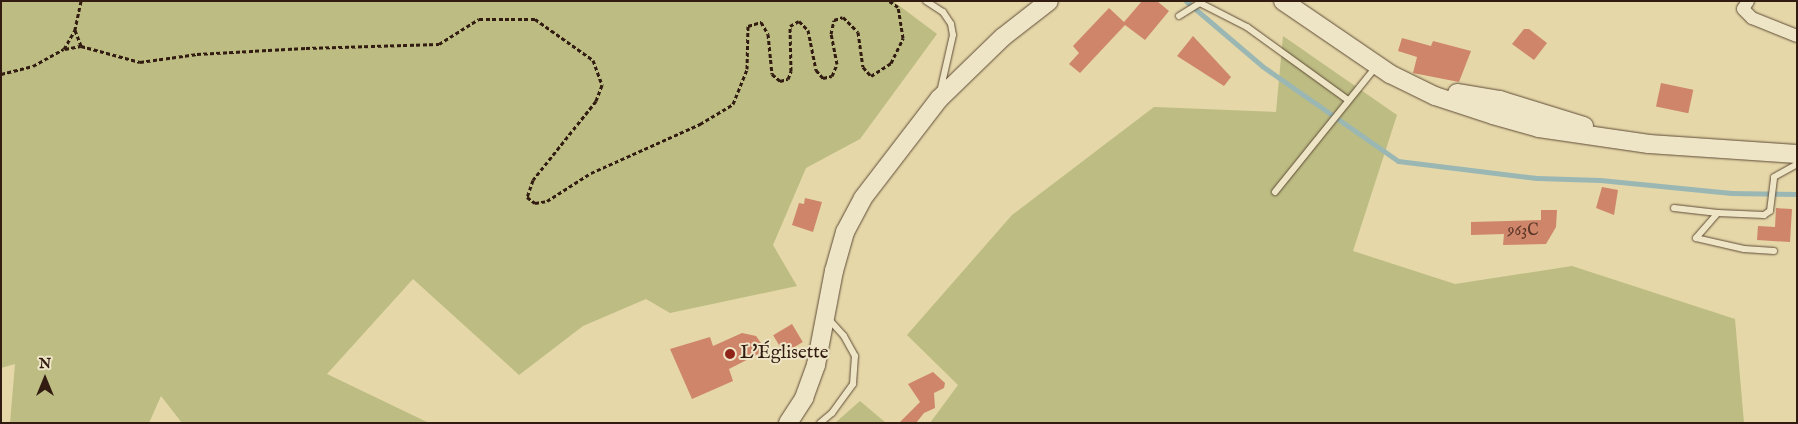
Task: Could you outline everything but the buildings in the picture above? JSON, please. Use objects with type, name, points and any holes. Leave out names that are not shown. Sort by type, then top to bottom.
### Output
[{"type":"main road","points":[[1003,37],[1014,19],[1033,1]]},
{"type":"main road","points":[[788,423],[807,390],[845,232],[863,198],[939,98],[1003,37],[1049,1]]},
{"type":"main road","points":[[1283,1],[1378,65],[1420,88],[1507,102],[1591,128],[1604,136],[1649,144],[1797,154]]},
{"type":"street","points":[[1748,1],[1743,9],[1752,18],[1797,36]]},
{"type":"lane","points":[[926,1],[943,12],[952,24],[953,35],[945,59],[939,98]]},
{"type":"lane","points":[[1178,16],[1200,3],[1247,27],[1346,102]]},
{"type":"lane","points":[[1275,192],[1321,132],[1378,65]]},
{"type":"lane","points":[[1674,208],[1718,213],[1764,215],[1770,211],[1772,200],[1771,183],[1774,177],[1797,164]]},
{"type":"lane","points":[[1718,213],[1696,238],[1744,249],[1774,251]]},
{"type":"lane","points":[[820,423],[832,413],[853,384],[855,356],[844,336],[825,320]]},
{"type":"path","points":[[64,49],[75,30],[81,1]]},
{"type":"path","points":[[1,74],[33,66],[64,49],[81,46],[140,62],[198,54],[306,48],[439,44],[479,19],[535,19],[593,60],[602,84],[596,102],[533,180],[527,197],[535,203],[547,201],[591,172],[700,124],[733,104],[747,69],[748,26],[761,22],[768,34],[772,74],[780,81],[788,79],[791,71],[790,26],[799,21],[808,30],[816,70],[823,78],[832,76],[837,64],[831,34],[834,20],[843,17],[858,32],[862,67],[871,76],[892,63],[902,38],[898,7],[890,1]]},
{"type":"path","points":[[75,30],[81,46]]},
{"type":"green space","points":[[1,1],[893,1],[937,34],[860,139],[806,168],[773,245],[797,286],[670,313],[646,299],[583,326],[519,375],[413,279],[327,374],[429,423],[182,423],[161,396],[149,423],[10,423],[15,364],[1,368]]},
{"type":"green space","points":[[1283,36],[1397,115],[1353,251],[1455,284],[1572,266],[1735,319],[1744,423],[930,423],[958,385],[907,335],[1012,215],[1154,107],[1276,112]]},
{"type":"green space","points":[[860,401],[886,423],[835,423]]},
{"type":"waterway","points":[[1186,1],[1262,66],[1398,161],[1537,178],[1600,180],[1731,193],[1797,194]]},
{"type":"place","name":"L'Églisette","points":[[730,354]]}]
